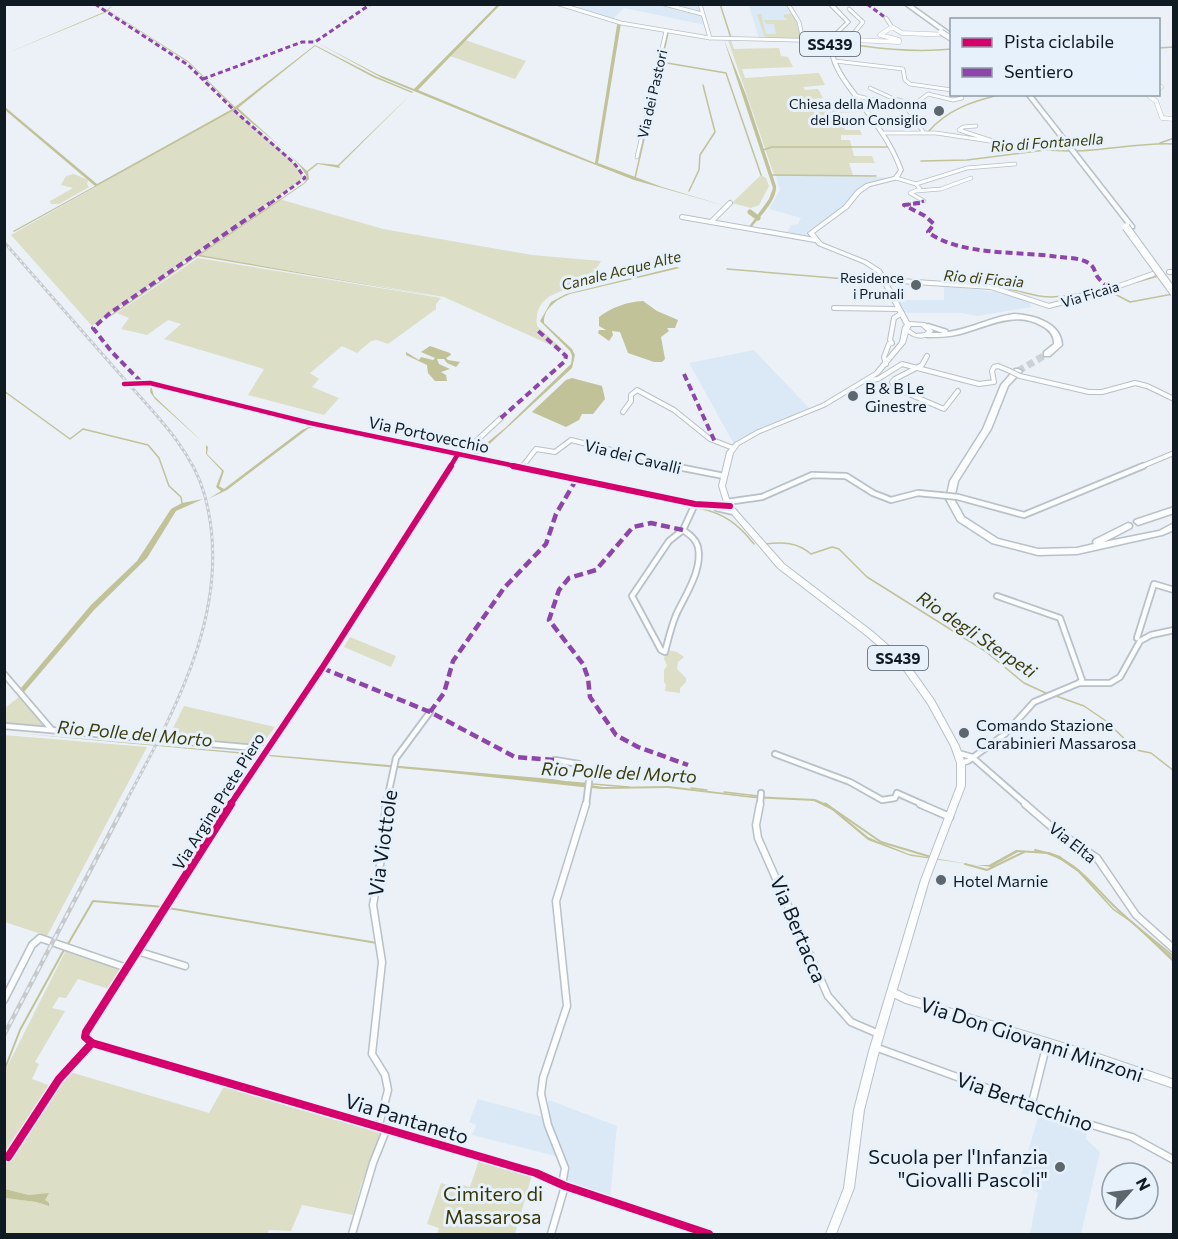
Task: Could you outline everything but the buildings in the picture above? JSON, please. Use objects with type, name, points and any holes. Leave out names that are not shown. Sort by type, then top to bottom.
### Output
[{"type":"highway","points":[[904,4],[941,32],[950,36]]},
{"type":"highway","points":[[904,4],[950,35]]},
{"type":"highway","points":[[1025,96],[1090,175]]},
{"type":"highway","points":[[1030,96],[1173,284]]},
{"type":"highway","points":[[1129,227],[1173,293]]},
{"type":"highway","points":[[925,332],[954,333],[1000,317],[1015,316],[1032,319],[1044,324],[1057,335],[1058,345],[1047,354]]},
{"type":"highway","points":[[1016,372],[1005,385],[987,429],[954,481],[950,494],[961,519],[995,542],[1012,548],[1059,553],[1160,532],[1173,526]]},
{"type":"highway","points":[[1138,522],[1171,512]]},
{"type":"highway","points":[[1087,547],[1128,526]]},
{"type":"main road","name":"SS439","points":[[830,4],[848,22],[831,40],[835,61],[891,144],[901,170],[896,178]]},
{"type":"main road","points":[[732,509],[722,486],[733,448],[744,439],[824,405],[868,380],[886,364],[902,344],[908,327],[880,272],[872,265],[815,240],[812,231],[846,207],[858,192],[868,185],[896,178]]},
{"type":"main road","points":[[901,312],[919,323],[925,332]]},
{"type":"main road","points":[[908,327],[919,323]]},
{"type":"main road","points":[[908,327],[925,332]]},
{"type":"main road","points":[[902,344],[925,332]]},
{"type":"main road","name":"SS439","points":[[732,509],[765,549],[795,577],[870,634],[904,664],[922,686],[958,753],[961,763],[962,783],[933,858],[875,1047],[859,1110],[849,1188],[831,1234]]},
{"type":"street","points":[[559,4],[621,23],[710,38],[899,42],[899,40],[880,34],[892,27]]},
{"type":"street","points":[[664,4],[702,14]]},
{"type":"street","points":[[699,4],[710,38]]},
{"type":"street","points":[[788,4],[799,22],[803,40]]},
{"type":"street","points":[[848,40],[863,22],[849,9]]},
{"type":"street","points":[[886,18],[892,27],[902,33],[950,36]]},
{"type":"street","name":"Via dei Pastori","points":[[637,157],[666,31]]},
{"type":"street","points":[[835,61],[903,69],[905,80],[910,84],[950,90]]},
{"type":"street","points":[[870,88],[918,104],[928,94],[953,100],[962,98],[962,96]]},
{"type":"street","points":[[1149,96],[1158,106],[1162,118],[1173,119]]},
{"type":"street","points":[[860,100],[926,109]]},
{"type":"street","points":[[860,100],[870,100]]},
{"type":"street","points":[[903,106],[907,102]]},
{"type":"street","points":[[903,106],[924,133]]},
{"type":"street","points":[[883,133],[924,133],[996,142],[959,130],[963,127],[976,126]]},
{"type":"street","points":[[896,178],[916,184],[967,168],[1015,164]]},
{"type":"street","points":[[924,201],[910,193],[941,189],[971,178]]},
{"type":"street","points":[[916,184],[920,189],[916,191]]},
{"type":"street","points":[[711,222],[730,203]]},
{"type":"street","points":[[682,217],[815,240]]},
{"type":"street","name":"Via Ficaia","points":[[885,280],[994,288],[1049,306],[1106,291],[1153,274]]},
{"type":"street","points":[[1106,291],[1112,296]]},
{"type":"street","points":[[834,308],[901,312]]},
{"type":"street","points":[[892,343],[890,340],[894,318],[901,312]]},
{"type":"street","points":[[892,343],[902,344]]},
{"type":"street","points":[[886,364],[884,361],[886,349],[892,343]]},
{"type":"street","points":[[927,356],[922,365],[897,376],[892,382],[895,388],[944,409],[958,391]]},
{"type":"street","points":[[868,380],[881,379],[895,366],[902,364],[979,384],[994,382],[992,371],[998,366],[1075,390],[1107,392],[1137,383],[1173,399]]},
{"type":"street","name":"Via Portovecchio","points":[[124,384],[150,383],[310,423],[458,456],[705,506],[732,509],[812,475],[846,476],[873,493],[891,500],[918,493],[958,497],[989,505],[1007,513],[1024,515],[1173,453]]},
{"type":"street","points":[[623,412],[631,401],[631,395],[638,390],[679,413],[702,435],[733,448]]},
{"type":"street","name":"Via Argine Prete Piero","points":[[92,1043],[85,1038],[86,1032],[242,786],[322,668],[358,606],[458,456],[501,418]]},
{"type":"street","name":"Via dei Cavalli","points":[[521,468],[536,449],[555,452],[571,440],[644,460],[724,476]]},
{"type":"street","points":[[683,530],[693,536],[699,552],[693,579],[676,614],[665,652],[661,650],[632,596],[669,541],[683,530],[695,504]]},
{"type":"street","points":[[705,506],[732,509]]},
{"type":"street","points":[[1137,638],[1141,633],[1154,584],[1173,590]]},
{"type":"street","points":[[997,596],[1060,618],[1069,648],[1081,674],[1082,680],[1079,683]]},
{"type":"street","points":[[961,763],[1005,734],[1034,702],[1079,683],[1110,683],[1120,678],[1140,641],[1151,635],[1173,630]]},
{"type":"street","points":[[4,674],[52,730]]},
{"type":"street","name":"Via Viottole","points":[[352,1234],[383,1127],[387,1088],[386,1076],[375,1065],[372,1054],[382,962],[373,905],[382,853],[384,815],[396,758],[430,712]]},
{"type":"street","points":[[4,726],[266,750]]},
{"type":"street","name":"Via Elta","points":[[958,753],[972,757],[1017,794],[1054,829],[1096,858],[1136,915],[1173,949]]},
{"type":"street","points":[[775,754],[850,782],[882,800],[894,798],[897,793],[950,817]]},
{"type":"street","points":[[551,1234],[564,1185],[565,1168],[548,1125],[541,1094],[543,1078],[567,1006],[556,901],[573,853],[590,773],[576,762],[555,760]]},
{"type":"street","name":"Via Bertacca","points":[[761,793],[754,826],[758,841],[774,871],[786,904],[828,996],[851,1022],[879,1034]]},
{"type":"street","points":[[4,1000],[32,945],[40,938],[66,945],[127,968]]},
{"type":"street","points":[[138,951],[185,966]]},
{"type":"street","name":"Via Don Giovanni Minzoni","points":[[892,992],[906,999],[1173,1084]]},
{"type":"street","points":[[8,1157],[59,1078],[92,1043]]},
{"type":"street","name":"Via Pantaneto","points":[[92,1043],[536,1173],[564,1185],[709,1234]]},
{"type":"street","points":[[1032,1103],[1047,1043]]},
{"type":"street","name":"Via Bertacchino","points":[[875,1047],[1126,1135],[1149,1145],[1173,1160]]},
{"type":"shaded area","points":[[581,4],[699,5],[705,25],[624,8],[613,19],[576,9]]},
{"type":"shaded area","points":[[113,5],[108,10],[188,61],[235,107],[315,45],[375,76],[413,92],[412,93],[339,166],[340,168],[318,164],[308,172],[309,179],[304,184],[200,255],[445,298],[197,256],[304,183],[307,178],[297,162],[236,109],[14,232],[95,186],[5,110],[5,107],[97,184],[234,108],[189,63],[109,11],[5,54],[104,12]],"holes":[[[315,46],[373,77],[412,93],[338,165],[317,163],[307,171],[238,108]]]},
{"type":"shaded area","points":[[497,5],[500,5],[418,90],[595,163],[617,25],[618,22],[621,23],[598,163],[662,187],[726,206],[634,180],[560,151],[382,78],[316,42],[377,74],[414,89]]},
{"type":"shaded area","points":[[738,5],[787,5],[798,22],[802,40],[759,38],[749,6]]},
{"type":"shaded area","points":[[724,40],[746,95],[776,186],[771,203],[751,228],[748,228],[769,199],[773,188]]},
{"type":"shaded area","points":[[853,175],[891,178],[865,185],[845,207],[810,230],[809,237],[786,235],[791,225],[798,224],[801,218],[769,209],[780,190],[776,176]]},
{"type":"shaded area","points":[[676,267],[680,268],[570,294],[552,305],[546,313],[544,323],[572,349],[575,355],[572,368],[483,450],[476,456],[472,455],[505,428],[571,364],[570,351],[540,321],[551,302],[566,294]]},
{"type":"shaded area","points":[[944,286],[1005,293],[1028,302],[1032,307],[978,316],[962,313],[907,313],[896,300],[944,300]]},
{"type":"shaded area","points":[[643,301],[657,311],[678,320],[675,328],[667,328],[669,331],[661,337],[665,359],[662,362],[654,362],[628,353],[620,332],[612,331],[613,335],[609,341],[598,333],[599,330],[606,330],[599,326],[599,317],[620,306]]},
{"type":"shaded area","points":[[430,346],[450,353],[451,355],[446,358],[448,360],[460,362],[456,367],[444,359],[437,359],[439,364],[450,369],[441,372],[446,375],[447,381],[435,381],[428,373],[427,365],[406,355],[406,352],[419,360],[421,357],[433,360],[435,358],[421,352]]},
{"type":"shaded area","points":[[754,350],[810,409],[756,431],[734,444],[689,363]]},
{"type":"shaded area","points":[[572,378],[602,386],[605,399],[593,414],[582,414],[579,420],[566,427],[532,412],[566,380]]},
{"type":"shaded area","points":[[151,386],[154,396],[203,443],[155,399],[150,392]]},
{"type":"shaded area","points":[[311,426],[317,427],[309,428],[227,490],[208,499],[221,491],[216,487],[222,471],[206,454],[206,445],[207,454],[224,471],[219,486],[224,489],[302,430]]},
{"type":"shaded area","points":[[203,499],[176,511],[147,558],[94,610],[24,692],[21,688],[91,605],[137,561],[171,509],[182,503]]},
{"type":"shaded area","points":[[4,732],[552,779],[603,787],[669,786],[749,796],[815,799],[829,805],[868,837],[879,842],[909,854],[968,864],[911,856],[868,840],[832,810],[814,801],[753,798],[668,788],[601,789],[442,772]]},
{"type":"shaded area","points":[[1016,850],[1049,852],[1060,856],[1080,871],[1114,909],[1133,922],[1173,958],[1173,962],[1132,923],[1113,910],[1078,872],[1058,858],[1048,854],[1018,852],[991,867],[976,865],[989,865]]},
{"type":"shaded area","points":[[478,1099],[543,1117],[549,1100],[617,1126],[610,1199],[567,1183],[567,1159],[472,1135],[476,1125],[469,1122]]},
{"type":"shaded area","name":"Scuola per l'Infanzia \"Giovalli Pascoli\"","points":[[1040,1110],[1087,1126],[1086,1139],[1100,1152],[1081,1234],[1030,1234],[1038,1193],[1019,1183]]},
{"type":"shaded area","points":[[5,1189],[29,1195],[49,1193],[45,1200],[49,1206],[5,1198]]},
{"type":"green space","points":[[757,14],[761,14],[766,34],[776,34],[774,24],[766,24],[764,20],[788,20],[783,16],[794,14],[801,39],[765,38]]},
{"type":"green space","points":[[465,40],[526,61],[515,79],[450,56]]},
{"type":"green space","points":[[728,40],[731,40],[734,49],[779,48],[781,56],[788,57],[793,67],[742,69],[745,78],[819,73],[825,85],[803,87],[805,90],[818,89],[823,98],[811,99],[813,103],[821,102],[823,108],[861,107],[864,112],[824,113],[828,124],[843,124],[845,130],[860,130],[862,135],[841,135],[841,140],[850,140],[854,156],[872,156],[875,163],[849,163],[853,175],[776,176]]},
{"type":"green space","points":[[233,109],[284,153],[300,171],[303,178],[243,222],[279,199],[383,229],[532,255],[601,261],[593,275],[599,282],[556,293],[547,298],[537,314],[537,326],[566,352],[444,297],[196,255],[234,227],[92,326],[11,235]]},
{"type":"green space","points":[[74,174],[88,180],[89,187],[59,204],[51,204],[50,201],[73,188],[61,185],[66,176]]},
{"type":"green space","points":[[761,175],[766,178],[769,186],[759,205],[751,208],[732,203]]},
{"type":"green space","points":[[198,258],[441,298],[436,304],[436,309],[388,344],[377,340],[371,341],[357,353],[342,346],[310,373],[319,379],[312,387],[339,398],[324,415],[248,395],[264,369],[164,339],[181,324],[168,320],[147,335],[121,329],[129,318],[117,313]]},
{"type":"green space","points":[[350,637],[396,656],[391,667],[344,647]]},
{"type":"green space","points":[[667,650],[677,652],[684,657],[678,662],[677,669],[686,678],[686,682],[680,688],[680,693],[665,691],[664,670],[667,666],[664,658]]},
{"type":"green space","points":[[19,697],[46,727],[5,723],[5,708]]},
{"type":"green space","points":[[184,706],[275,727],[263,743],[253,745],[168,738]]},
{"type":"green space","points":[[4,735],[147,747],[47,936],[5,922]]},
{"type":"green space","points":[[67,948],[123,969],[109,989],[78,979],[66,998],[59,997],[52,1008],[65,1011],[35,1062],[39,1064],[32,1079],[56,1088],[70,1072],[209,1113],[226,1083],[382,1130],[361,1185],[353,1215],[302,1205],[291,1231],[269,1230],[267,1234],[5,1234],[5,1198],[48,1206],[45,1201],[46,1194],[29,1195],[5,1189],[5,1071]]},
{"type":"green space","name":"Cimitero di Massarosa","points":[[479,1160],[532,1175],[515,1234],[437,1234],[439,1228],[427,1224],[441,1183],[460,1189],[462,1185],[470,1187]]},
{"type":"waterway","name":"Canale Acque Alte","points":[[720,4],[731,38]]},
{"type":"waterway","points":[[662,62],[668,33]]},
{"type":"waterway","points":[[834,42],[907,50],[950,49]]},
{"type":"waterway","points":[[1160,48],[1174,47]]},
{"type":"waterway","points":[[660,69],[662,62]]},
{"type":"waterway","points":[[662,62],[726,73],[761,175]]},
{"type":"waterway","points":[[659,76],[660,70]]},
{"type":"waterway","points":[[635,178],[658,78]]},
{"type":"waterway","points":[[689,191],[699,170],[700,155],[715,132],[703,85]]},
{"type":"waterway","points":[[929,131],[944,117],[961,107],[995,96]]},
{"type":"waterway","name":"Rio di Fontanella","points":[[1160,143],[1174,138]]},
{"type":"waterway","name":"Rio di Fontanella","points":[[1074,151],[1174,144]]},
{"type":"waterway","points":[[763,150],[772,147],[890,147]]},
{"type":"waterway","name":"Rio di Fontanella","points":[[921,161],[967,160],[1045,150],[1069,151]]},
{"type":"waterway","name":"Rio di Fontanella","points":[[772,175],[876,176]]},
{"type":"waterway","name":"Canale Acque Alte","points":[[750,212],[758,218]]},
{"type":"waterway","points":[[110,316],[197,256]]},
{"type":"waterway","name":"Rio di Ficaia","points":[[727,269],[846,279]]},
{"type":"waterway","points":[[1137,282],[1158,276]]},
{"type":"waterway","name":"Rio di Ficaia","points":[[854,280],[881,282]]},
{"type":"waterway","name":"Rio di Ficaia","points":[[983,288],[993,289]]},
{"type":"waterway","name":"Rio di Ficaia","points":[[998,288],[1051,297],[1104,289]]},
{"type":"waterway","points":[[1109,291],[1130,302],[1173,294]]},
{"type":"waterway","points":[[4,391],[70,439],[83,429],[148,445],[159,458],[169,486],[181,497],[182,503]]},
{"type":"waterway","name":"Rio degli Sterpeti","points":[[580,484],[614,491]]},
{"type":"waterway","name":"Rio degli Sterpeti","points":[[681,505],[689,507]]},
{"type":"waterway","name":"Rio degli Sterpeti","points":[[698,508],[730,520],[754,544]]},
{"type":"waterway","name":"Rio degli Sterpeti","points":[[765,544],[790,544],[811,554],[832,547],[839,549],[867,577],[985,651],[1024,683],[1048,694]]},
{"type":"waterway","name":"Rio degli Sterpeti","points":[[1056,696],[1084,706],[1106,721],[1136,750],[1151,753],[1174,771]]},
{"type":"waterway","name":"Rio Polle del Morto","points":[[568,782],[629,787]]},
{"type":"waterway","name":"Rio Polle del Morto","points":[[691,788],[707,790]]},
{"type":"waterway","name":"Rio Polle del Morto","points":[[724,792],[758,796]]},
{"type":"waterway","name":"Rio Polle del Morto","points":[[826,804],[881,842],[931,857]]},
{"type":"waterway","name":"Rio Polle del Morto","points":[[1035,850],[1060,858],[1070,864],[1120,912],[1174,957]]},
{"type":"waterway","name":"Rio Polle del Morto","points":[[965,864],[987,870],[1024,852]]},
{"type":"waterway","points":[[68,944],[93,901],[164,907]]},
{"type":"waterway","points":[[168,908],[377,943]]},
{"type":"waterway","points":[[4,1071],[20,1030],[65,948]]},
{"type":"tunnel","points":[[1018,371],[1047,354]]},
{"type":"railway","points":[[4,242],[167,428],[189,460],[204,493],[212,534],[212,575],[206,615],[195,655],[180,694],[163,732],[124,805]]},
{"type":"railway","points":[[4,1035],[125,804]]},
{"type":"marked path","points":[[95,4],[188,65],[238,114],[294,163],[305,178],[110,313],[93,328],[111,351],[141,382]]},
{"type":"marked path","points":[[203,79],[302,42],[315,42],[371,4]]},
{"type":"marked path","points":[[867,4],[886,18]]},
{"type":"marked path","points":[[924,201],[904,205],[925,216],[934,224],[928,232],[937,239],[960,247],[999,252],[1024,252],[1082,260],[1092,265],[1098,278],[1110,289]]},
{"type":"marked path","points":[[501,418],[565,361],[566,356],[536,329]]},
{"type":"marked path","points":[[684,374],[715,442]]},
{"type":"marked path","points":[[430,712],[444,693],[453,661],[504,588],[546,544],[556,514],[576,480]]},
{"type":"marked path","points":[[683,530],[664,524],[651,523],[633,527],[596,570],[569,578],[559,590],[549,620],[583,664],[588,678],[590,697],[616,735],[638,747],[688,765]]},
{"type":"marked path","points":[[322,668],[430,712],[515,757],[555,760]]},
{"type":"cycle path","points":[[124,384],[150,383],[310,423],[695,504],[730,506]]},
{"type":"cycle path","points":[[8,1157],[59,1079],[92,1043],[85,1037],[86,1032],[242,786],[322,668],[458,454]]},
{"type":"cycle path","points":[[92,1043],[536,1173],[565,1186],[709,1234]]},
{"type":"place","name":"Chiesa della Madonna del Buon Consiglio","points":[[939,111]]},
{"type":"place","name":"Residence i Prunali","points":[[916,285]]},
{"type":"place","name":"B & B Le Ginestre","points":[[853,396]]},
{"type":"place","name":"Comando Stazione Carabinieri Massarosa","points":[[964,733]]},
{"type":"place","name":"Hotel Marnie","points":[[941,880]]},
{"type":"place","name":"Scuola per l'Infanzia \"Giovalli Pascoli\"","points":[[1060,1167]]}]
